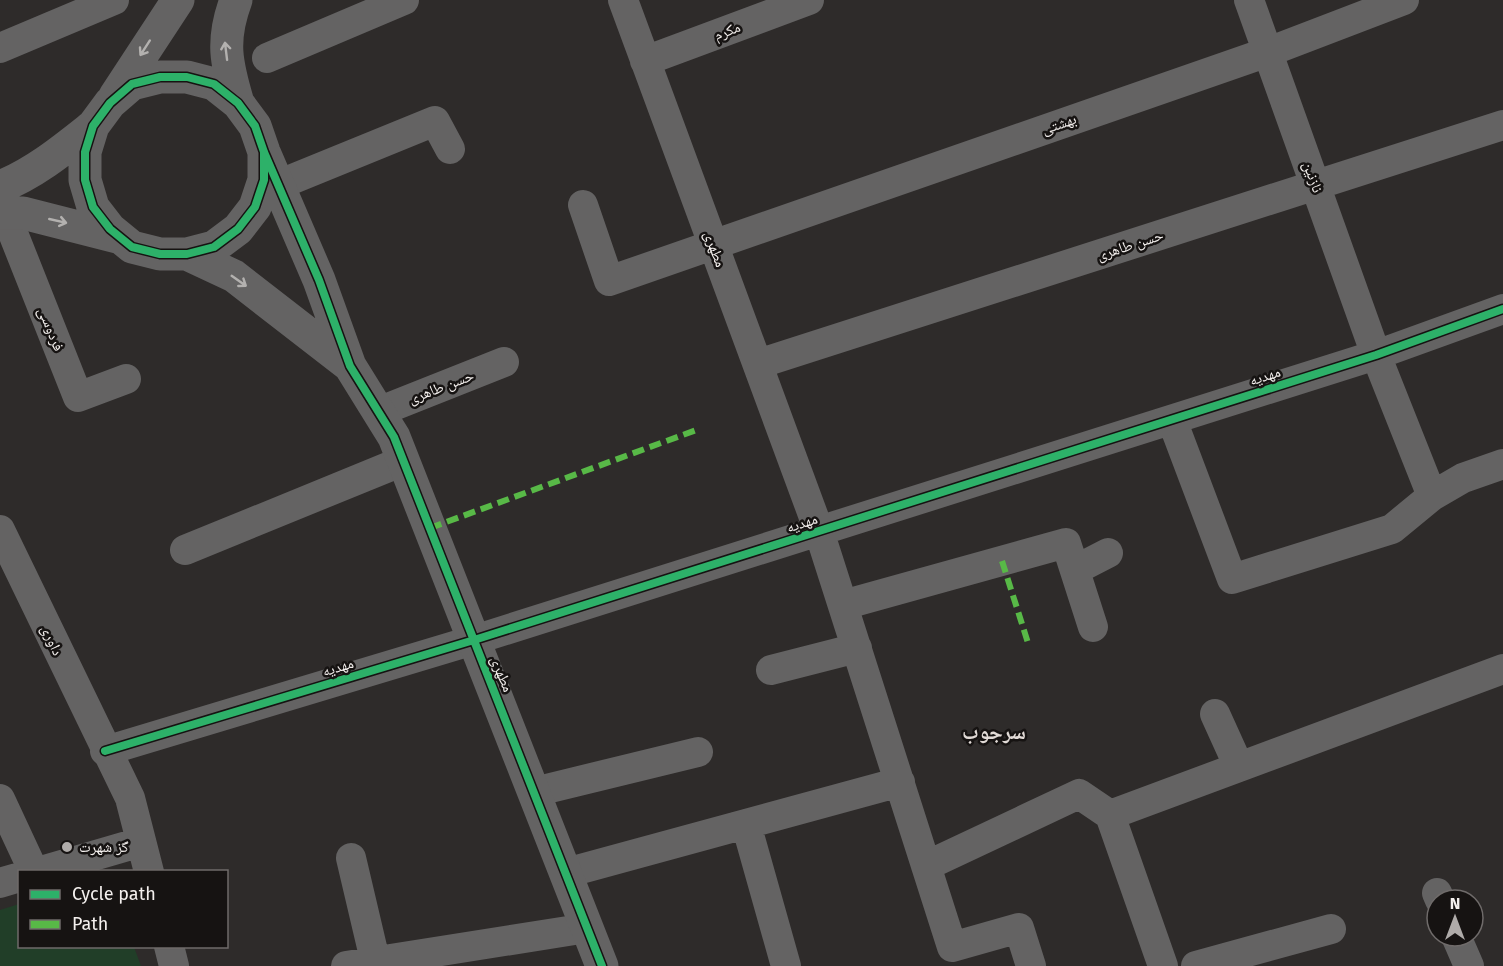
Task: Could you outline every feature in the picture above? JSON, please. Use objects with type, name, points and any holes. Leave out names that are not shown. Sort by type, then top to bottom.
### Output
[{"type":"street","points":[[0,48],[114,0]]},
{"type":"street","points":[[178,0],[102,114],[85,152],[85,180],[93,207],[132,247],[160,254],[187,254],[214,247],[238,229],[255,207],[264,180],[264,152]]},
{"type":"street","points":[[236,0],[228,21],[224,44],[238,103]]},
{"type":"street","points":[[267,58],[404,0]]},
{"type":"street","name":"مطهری","points":[[623,0],[819,531],[900,782],[952,957]]},
{"type":"street","name":"مکرم","points":[[645,61],[809,0]]},
{"type":"street","name":"نازنین","points":[[1249,0],[1376,355],[1432,496]]},
{"type":"street","name":"بهشتی","points":[[582,205],[609,281],[1268,52],[1404,0]]},
{"type":"street","points":[[122,238],[23,213],[2,204],[17,180],[53,158],[132,84],[160,77],[187,77],[214,84],[238,103],[255,126],[319,280],[350,366]]},
{"type":"street","points":[[278,185],[435,121],[450,149]]},
{"type":"street","name":"حسن طاهری","points":[[758,364],[1503,125]]},
{"type":"street","name":"فردوسی","points":[[2,204],[78,398],[126,379]]},
{"type":"street","points":[[187,254],[234,276],[350,366]]},
{"type":"street","name":"مهدیه","points":[[105,751],[474,640],[1172,420],[1376,355],[1503,309]]},
{"type":"street","name":"حسن طاهری","points":[[378,412],[504,362]]},
{"type":"street","name":"مطهری","points":[[350,366],[393,437],[602,966]]},
{"type":"street","points":[[1172,420],[1232,579],[1392,530],[1432,496],[1463,478],[1503,464]]},
{"type":"street","points":[[185,550],[403,461]]},
{"type":"street","name":"داوری","points":[[0,530],[105,751],[130,798],[148,870]]},
{"type":"street","points":[[843,605],[1066,543],[1093,627]]},
{"type":"street","points":[[1074,570],[1108,553]]},
{"type":"street","points":[[771,670],[857,648]]},
{"type":"street","points":[[1110,815],[1503,669]]},
{"type":"street","points":[[1215,714],[1239,767]]},
{"type":"street","points":[[534,792],[698,752]]},
{"type":"street","points":[[566,873],[900,782]]},
{"type":"street","points":[[926,866],[1079,794],[1110,815],[1163,966]]},
{"type":"street","points":[[0,799],[35,870]]},
{"type":"street","points":[[746,824],[786,966]]},
{"type":"street","points":[[43,870],[141,842]]},
{"type":"street","points":[[351,858],[375,960]]},
{"type":"street","points":[[0,883],[18,878]]},
{"type":"street","points":[[346,966],[587,928]]},
{"type":"street","points":[[952,957],[1019,928],[1030,966]]},
{"type":"street","points":[[1196,966],[1331,929]]},
{"type":"street","points":[[170,948],[174,966]]},
{"type":"street","points":[[1461,948],[1469,966]]},
{"type":"green space","points":[[18,904],[18,948],[134,948],[141,966],[0,966],[0,910]]},
{"type":"marked path","points":[[430,528],[699,429]]},
{"type":"marked path","points":[[1002,561],[1029,646]]},
{"type":"cycle path","points":[[264,152],[264,180],[255,207],[238,229],[214,247],[187,254],[160,254],[132,247],[110,229],[93,207],[85,180],[85,152],[93,126],[110,103],[132,84],[160,77],[187,77],[214,84],[238,103],[255,126],[319,280],[350,366],[394,437],[602,966]]},
{"type":"cycle path","points":[[105,751],[474,640],[1376,355],[1503,309]]},
{"type":"place","name":"گز شهرت","points":[[67,847]]},
{"type":"district","name":"سرجوب","points":[[994,732]]}]
